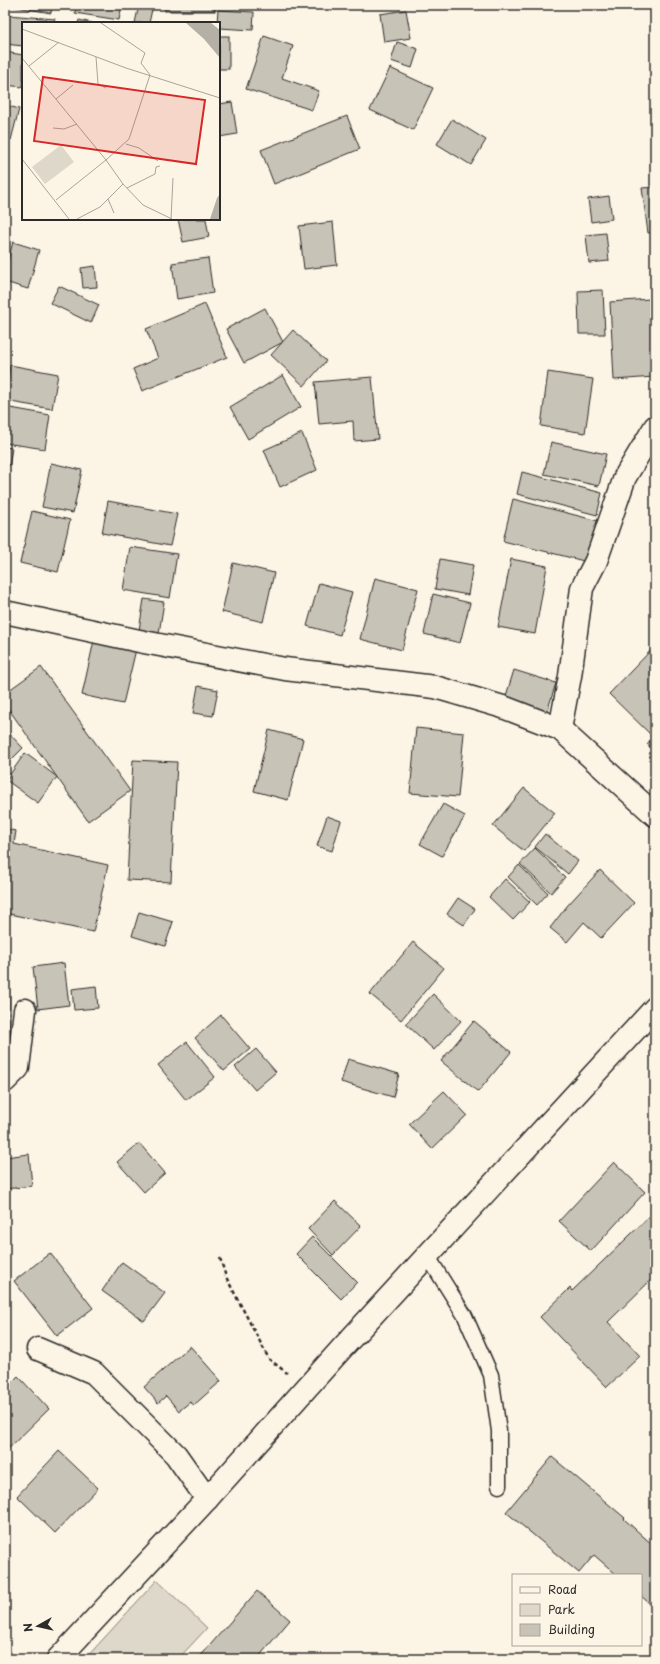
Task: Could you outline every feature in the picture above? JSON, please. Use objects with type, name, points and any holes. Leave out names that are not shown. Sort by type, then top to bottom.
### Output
[{"type":"main road","points":[[560,729],[570,676],[582,588],[596,561],[625,477],[655,427]]},
{"type":"main road","points":[[5,612],[144,642],[285,669],[435,687],[503,708],[560,729],[655,815]]},
{"type":"main road","points":[[58,1659],[207,1499],[427,1255],[655,1008]]},
{"type":"main road","points":[[5,1081],[18,1068],[25,1010]]},
{"type":"main road","points":[[38,1349],[94,1373],[176,1455],[207,1499]]},
{"type":"lane","points":[[427,1255],[465,1316],[490,1375],[499,1431],[499,1486]]},
{"type":"path","points":[[220,1258],[226,1277],[269,1359],[307,1387]]},
{"type":"green space","points":[[157,1580],[207,1628],[178,1659],[85,1659]]},
{"type":"building","points":[[5,5],[52,5],[51,13]]},
{"type":"building","points":[[76,5],[122,5],[119,20],[75,13]]},
{"type":"building","points":[[139,5],[153,5],[149,22],[135,22]]},
{"type":"building","points":[[165,5],[215,5],[215,11],[165,11]]},
{"type":"building","points":[[218,10],[254,12],[253,30],[220,28],[220,22],[217,22]]},
{"type":"building","points":[[406,10],[411,38],[384,42],[380,14]]},
{"type":"building","points":[[8,15],[55,19],[54,22],[22,22],[22,46],[5,44]]},
{"type":"building","points":[[220,36],[229,36],[229,69],[220,69]]},
{"type":"building","points":[[264,36],[293,46],[282,78],[319,91],[312,110],[246,89]]},
{"type":"building","points":[[397,42],[418,49],[412,68],[391,61]]},
{"type":"building","points":[[5,52],[22,55],[22,87],[5,85]]},
{"type":"building","points":[[390,68],[433,88],[413,130],[370,110]]},
{"type":"building","points":[[232,102],[237,134],[220,137],[220,104]]},
{"type":"building","points":[[5,105],[19,109],[11,140],[5,138]]},
{"type":"building","points":[[347,116],[360,149],[274,184],[261,150]]},
{"type":"building","points":[[452,119],[486,140],[471,165],[437,144]]},
{"type":"building","points":[[655,187],[655,232],[648,233],[642,188]]},
{"type":"building","points":[[609,196],[612,219],[591,222],[588,199]]},
{"type":"building","points":[[178,220],[206,220],[209,237],[183,242]]},
{"type":"building","points":[[333,222],[337,265],[304,269],[299,226]]},
{"type":"building","points":[[606,233],[609,261],[589,263],[586,235]]},
{"type":"building","points":[[13,242],[39,250],[28,289],[5,282],[5,271]]},
{"type":"building","points":[[208,258],[213,293],[177,299],[172,263]]},
{"type":"building","points":[[95,266],[97,287],[83,288],[81,268]]},
{"type":"building","points":[[59,286],[99,305],[91,323],[50,303]]},
{"type":"building","points":[[603,290],[605,334],[579,334],[578,291]]},
{"type":"building","points":[[650,299],[654,377],[614,380],[610,302]]},
{"type":"building","points":[[205,304],[227,357],[142,391],[133,369],[158,358],[146,329]]},
{"type":"building","points":[[265,308],[283,342],[244,363],[226,329]]},
{"type":"building","points":[[293,330],[326,361],[304,386],[271,355]]},
{"type":"building","points":[[10,365],[58,374],[52,409],[5,401]]},
{"type":"building","points":[[548,372],[593,379],[585,433],[541,426]]},
{"type":"building","points":[[283,375],[301,407],[248,439],[230,407]]},
{"type":"building","points":[[372,377],[378,439],[354,441],[353,421],[319,424],[315,382]]},
{"type":"building","points":[[5,407],[50,415],[45,449],[5,443]]},
{"type":"building","points":[[302,433],[317,470],[280,487],[264,450]]},
{"type":"building","points":[[551,442],[606,454],[599,486],[544,474]]},
{"type":"building","points":[[5,447],[12,448],[9,466],[5,465]]},
{"type":"building","points":[[51,463],[82,470],[73,513],[42,507]]},
{"type":"building","points":[[522,472],[602,493],[597,515],[517,494]]},
{"type":"building","points":[[513,499],[598,521],[588,562],[503,541]]},
{"type":"building","points":[[108,501],[177,514],[170,546],[102,533]]},
{"type":"building","points":[[32,511],[70,520],[58,572],[20,563]]},
{"type":"building","points":[[130,547],[177,554],[170,598],[123,590]]},
{"type":"building","points":[[440,559],[473,565],[468,595],[435,589]]},
{"type":"building","points":[[511,559],[547,566],[535,634],[498,627]]},
{"type":"building","points":[[233,563],[274,573],[263,622],[222,612]]},
{"type":"building","points":[[375,578],[418,589],[402,650],[360,639]]},
{"type":"building","points":[[319,583],[352,592],[340,635],[307,626]]},
{"type":"building","points":[[433,594],[470,603],[460,643],[424,634]]},
{"type":"building","points":[[144,599],[164,602],[159,633],[139,630]]},
{"type":"building","points":[[95,636],[137,645],[123,704],[82,695]]},
{"type":"building","points":[[655,646],[655,728],[650,734],[609,694]]},
{"type":"building","points":[[41,667],[130,791],[88,821],[5,704],[5,693]]},
{"type":"building","points":[[514,670],[556,683],[547,712],[505,699]]},
{"type":"building","points":[[198,686],[218,690],[213,716],[193,713]]},
{"type":"building","points":[[416,728],[464,733],[458,797],[410,793]]},
{"type":"building","points":[[5,729],[23,748],[5,766]]},
{"type":"building","points":[[269,730],[303,739],[288,800],[254,791]]},
{"type":"building","points":[[655,735],[655,751],[647,744]]},
{"type":"building","points":[[25,753],[57,777],[38,803],[6,780]]},
{"type":"building","points":[[133,760],[177,762],[171,882],[127,880]]},
{"type":"building","points":[[524,788],[555,813],[524,851],[493,826]]},
{"type":"building","points":[[443,804],[465,816],[442,856],[420,844]]},
{"type":"building","points":[[327,816],[341,821],[332,851],[317,846]]},
{"type":"building","points":[[5,829],[16,831],[14,844],[108,865],[93,932],[5,913]]},
{"type":"building","points":[[545,834],[578,861],[568,874],[535,847]]},
{"type":"building","points":[[535,848],[565,877],[551,893],[520,864]]},
{"type":"building","points":[[519,865],[548,893],[537,905],[508,877]]},
{"type":"building","points":[[600,870],[634,903],[601,938],[584,922],[567,942],[550,928],[567,906]]},
{"type":"building","points":[[505,879],[530,902],[513,920],[489,897]]},
{"type":"building","points":[[458,898],[475,909],[464,925],[447,914]]},
{"type":"building","points":[[139,912],[173,922],[165,946],[132,936]]},
{"type":"building","points":[[413,942],[444,968],[401,1020],[370,994]]},
{"type":"building","points":[[64,963],[69,1005],[38,1009],[33,967]]},
{"type":"building","points":[[5,972],[9,972],[9,1068],[5,1068]]},
{"type":"building","points":[[96,986],[98,1008],[74,1010],[72,989]]},
{"type":"building","points":[[433,994],[461,1021],[434,1050],[406,1024]]},
{"type":"building","points":[[221,1015],[250,1049],[224,1071],[195,1038]]},
{"type":"building","points":[[474,1021],[511,1052],[478,1092],[441,1061]]},
{"type":"building","points":[[187,1042],[215,1077],[186,1100],[158,1065]]},
{"type":"building","points":[[256,1049],[276,1072],[255,1090],[235,1067]]},
{"type":"building","points":[[348,1059],[399,1074],[393,1097],[341,1082]]},
{"type":"building","points":[[444,1091],[467,1115],[432,1149],[409,1124]]},
{"type":"building","points":[[139,1143],[165,1173],[144,1192],[117,1162]]},
{"type":"building","points":[[29,1154],[32,1186],[5,1189],[5,1157]]},
{"type":"building","points":[[614,1162],[645,1192],[591,1251],[559,1221]]},
{"type":"building","points":[[655,1175],[655,1183],[651,1180]]},
{"type":"building","points":[[335,1201],[361,1226],[333,1255],[308,1229]]},
{"type":"building","points":[[655,1211],[655,1276],[608,1322],[640,1356],[607,1387],[540,1317],[570,1288],[572,1291]]},
{"type":"building","points":[[312,1237],[357,1282],[341,1299],[296,1254]]},
{"type":"building","points":[[50,1253],[93,1308],[57,1336],[14,1281]]},
{"type":"building","points":[[122,1262],[165,1293],[144,1321],[102,1291]]},
{"type":"building","points":[[190,1346],[221,1381],[194,1405],[190,1402],[179,1411],[166,1396],[158,1403],[144,1387]]},
{"type":"building","points":[[18,1376],[49,1409],[5,1452],[5,1389]]},
{"type":"building","points":[[59,1451],[98,1488],[55,1533],[17,1496]]},
{"type":"building","points":[[552,1457],[625,1518],[624,1519],[655,1547],[655,1608],[642,1597],[642,1574],[616,1574],[594,1555],[579,1573],[506,1512]]},
{"type":"building","points":[[257,1591],[290,1620],[257,1659],[198,1659]]}]
